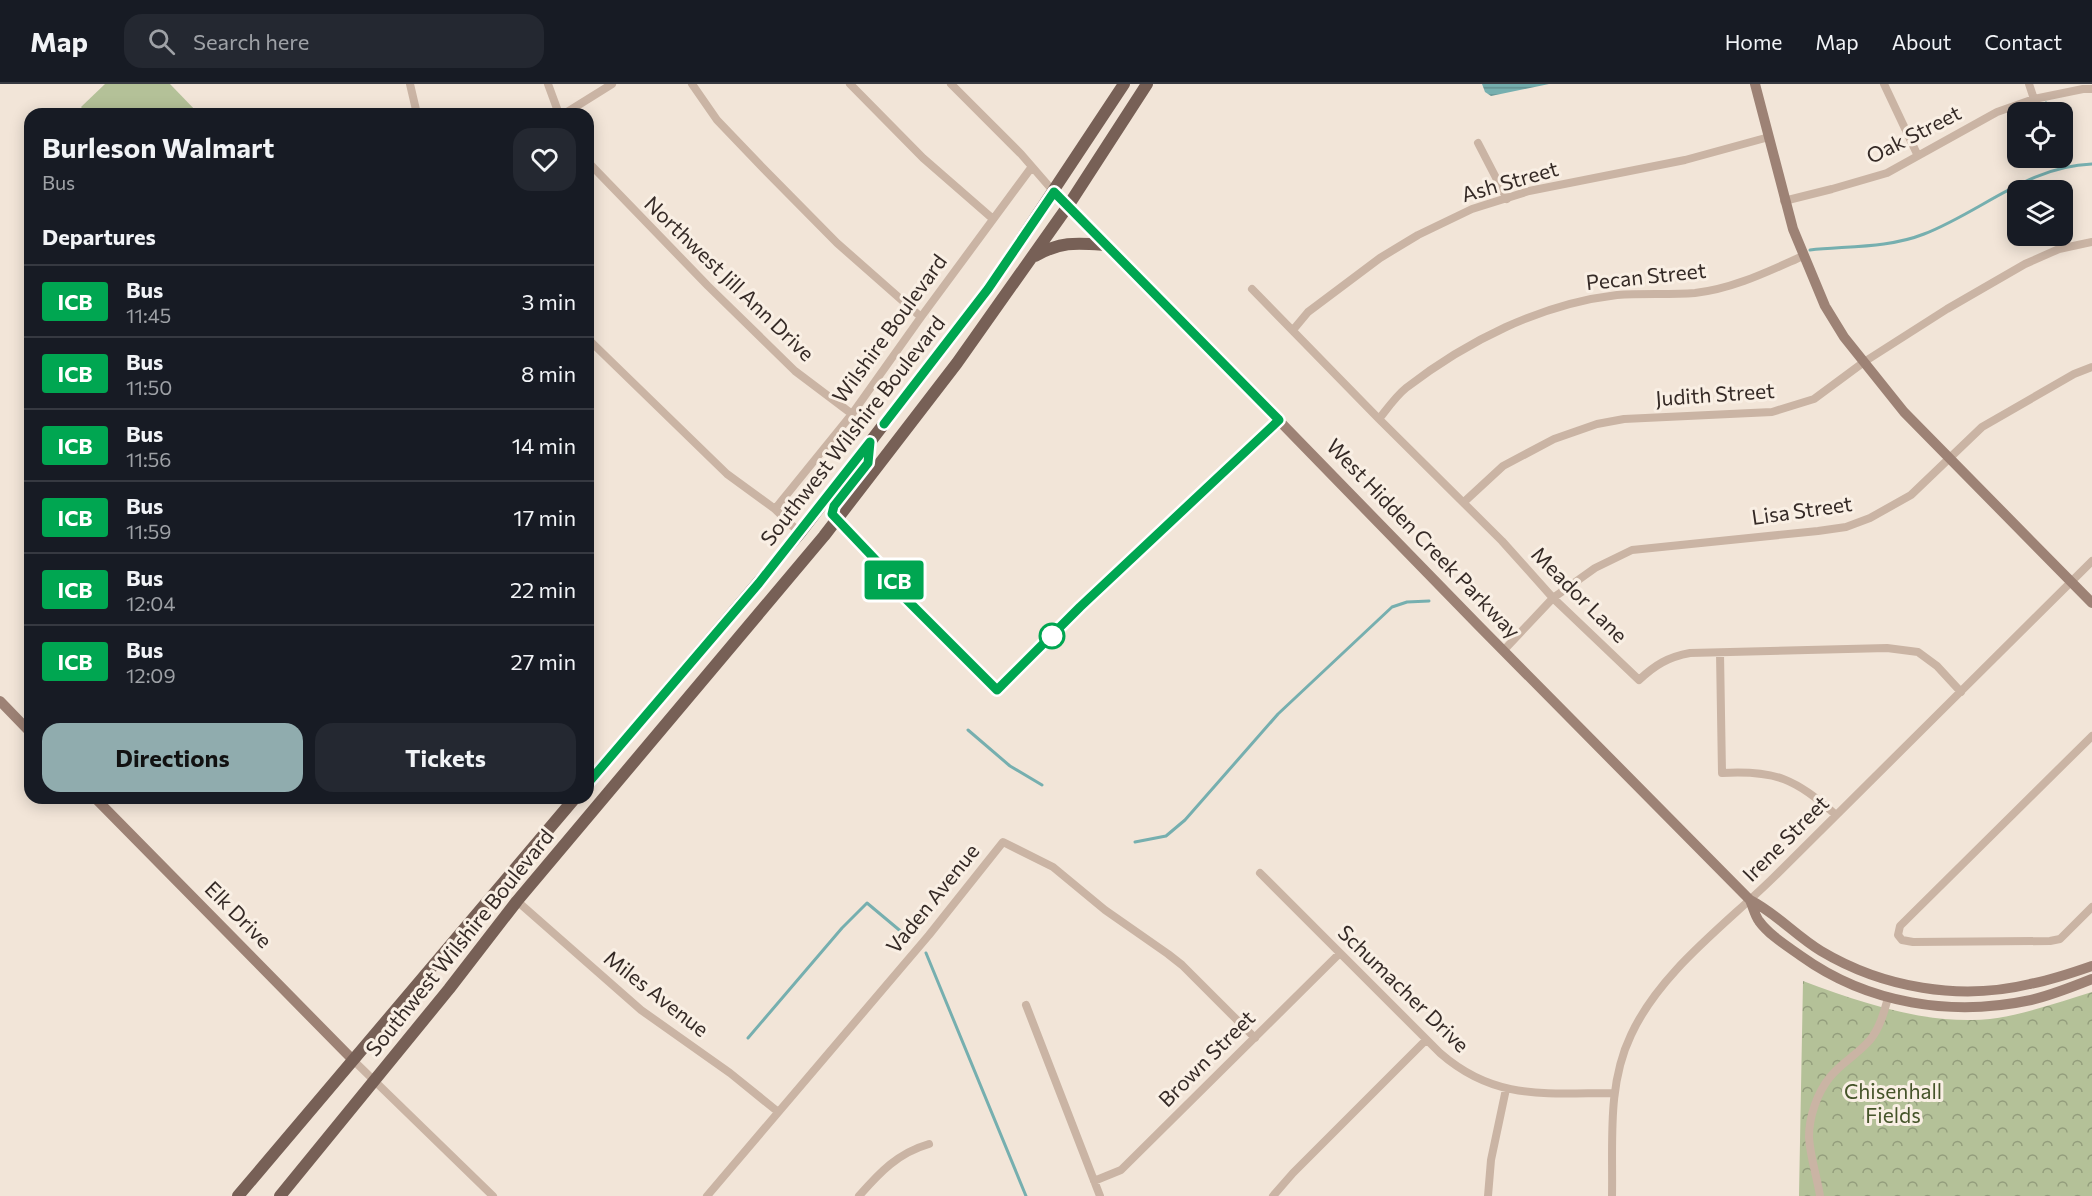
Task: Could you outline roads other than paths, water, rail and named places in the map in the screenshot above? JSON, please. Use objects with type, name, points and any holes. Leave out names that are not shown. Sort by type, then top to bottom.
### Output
[{"type":"main road","name":"Southwest Wilshire Boulevard","points":[[594,776],[800,533],[988,289],[1124,84]]},
{"type":"main road","name":"Southwest Wilshire Boulevard","points":[[280,1196],[517,901],[836,520],[957,363],[1032,258],[1147,84]]},
{"type":"main road","points":[[1755,84],[1784,201],[1803,256],[1825,306],[1844,337],[1904,412],[2092,603]]},
{"type":"main road","name":"West Hidden Creek Parkway","points":[[1054,192],[1750,900],[1767,909],[1795,934],[1830,956],[1855,968],[1923,988],[1964,991],[2002,989],[2029,985],[2092,966]]},
{"type":"main road","points":[[1032,258],[1048,248],[1069,242],[1106,245]]},
{"type":"main road","points":[[836,520],[832,514],[834,506],[868,463],[870,442]]},
{"type":"main road","points":[[692,662],[708,675]]},
{"type":"main road","points":[[0,701],[24,726]]},
{"type":"main road","name":"Elk Drive","points":[[101,804],[353,1060]]},
{"type":"main road","name":"Southwest Wilshire Boulevard","points":[[238,1196],[570,804]]},
{"type":"main road","name":"West Hidden Creek Parkway","points":[[1750,900],[1758,921],[1806,960],[1851,986],[1888,998],[1942,1006],[2002,1005],[2034,999],[2092,980]]},
{"type":"street","points":[[410,84],[416,108]]},
{"type":"street","points":[[548,84],[557,108]]},
{"type":"street","points":[[574,108],[612,84]]},
{"type":"street","points":[[692,84],[717,120],[762,167],[837,243],[921,317]]},
{"type":"street","points":[[850,84],[923,158],[993,219]]},
{"type":"street","points":[[951,84],[1021,154],[1054,192]]},
{"type":"street","points":[[1884,84],[1918,156]]},
{"type":"street","points":[[2029,84],[2034,99]]},
{"type":"street","name":"Oak Street","points":[[1784,201],[1887,173],[1997,112],[2034,99],[2083,88],[2092,89]]},
{"type":"street","name":"Ash Street","points":[[1293,330],[1308,312],[1380,258],[1418,235],[1472,209],[1530,191],[1685,160],[1769,137]]},
{"type":"street","points":[[1478,143],[1507,199]]},
{"type":"street","name":"Northwest Jill Ann Drive","points":[[594,168],[683,261],[795,371],[852,414]]},
{"type":"street","name":"Wilshire Boulevard","points":[[775,509],[852,414],[1031,168]]},
{"type":"street","name":"Judith Street","points":[[1464,502],[1503,466],[1554,439],[1598,424],[1624,419],[1772,412],[1814,399],[1864,362],[1947,309],[2025,264],[2059,249],[2092,242]]},
{"type":"street","name":"Pecan Street","points":[[1379,419],[1404,389],[1471,345],[1525,318],[1569,304],[1617,296],[1695,292],[1723,287],[1803,256]]},
{"type":"street","name":"Meador Lane","points":[[1252,289],[1502,541],[1553,598],[1639,680],[1655,665],[1674,656],[1690,653],[1887,648],[1918,652],[1936,666],[1961,692]]},
{"type":"street","points":[[594,345],[728,474],[775,509],[800,533]]},
{"type":"street","name":"Lisa Street","points":[[1504,650],[1553,598],[1595,568],[1632,550],[1846,527],[1870,518],[1911,495],[1982,427],[2074,374],[2092,367]]},
{"type":"street","name":"Irene Street","points":[[1612,1196],[1614,1094],[1621,1061],[1630,1037],[1650,1001],[1670,977],[2092,561]]},
{"type":"street","points":[[1720,653],[1722,773],[1765,773],[1791,781],[1817,798],[1836,815]]},
{"type":"street","points":[[2092,736],[1906,919],[1900,926],[1898,934],[1902,940],[1913,942],[2050,941],[2060,939],[2092,907]]},
{"type":"street","name":"Vaden Avenue","points":[[706,1196],[929,934],[1003,842],[1053,867],[1105,910],[1168,954],[1182,965],[1255,1038]]},
{"type":"street","name":"Schumacher Drive","points":[[1260,873],[1426,1040],[1466,1074],[1483,1082],[1524,1092],[1614,1094]]},
{"type":"street","name":"Miles Avenue","points":[[517,901],[641,1010],[730,1073],[777,1112]]},
{"type":"street","name":"Brown Street","points":[[1094,1181],[1121,1170],[1340,954]]},
{"type":"street","points":[[1820,1196],[1811,1158],[1809,1137],[1810,1122],[1818,1098],[1829,1077],[1871,1039],[1880,1023],[1888,998]]},
{"type":"street","points":[[1026,1005],[1100,1196]]},
{"type":"street","points":[[1274,1196],[1293,1173],[1426,1040]]},
{"type":"street","points":[[353,1060],[494,1196]]},
{"type":"street","points":[[1488,1196],[1491,1160],[1506,1089]]},
{"type":"street","points":[[860,1196],[880,1172],[899,1156],[929,1144]]},
{"type":"water","points":[[1482,84],[1549,84],[1491,96],[1485,92]]},
{"type":"waterway","points":[[1810,250],[1882,244],[1911,239],[1945,225],[2026,181],[2069,167],[2092,164]]},
{"type":"waterway","points":[[1135,842],[1166,836],[1185,820],[1278,714],[1392,607],[1407,602],[1429,601]]},
{"type":"waterway","points":[[968,730],[1010,766],[1042,785]]},
{"type":"waterway","points":[[748,1038],[842,928],[867,903],[910,939]]},
{"type":"waterway","points":[[926,953],[1026,1196]]},
{"type":"park label","name":"Chisenhall Fields","points":[[1893,1104]]}]
